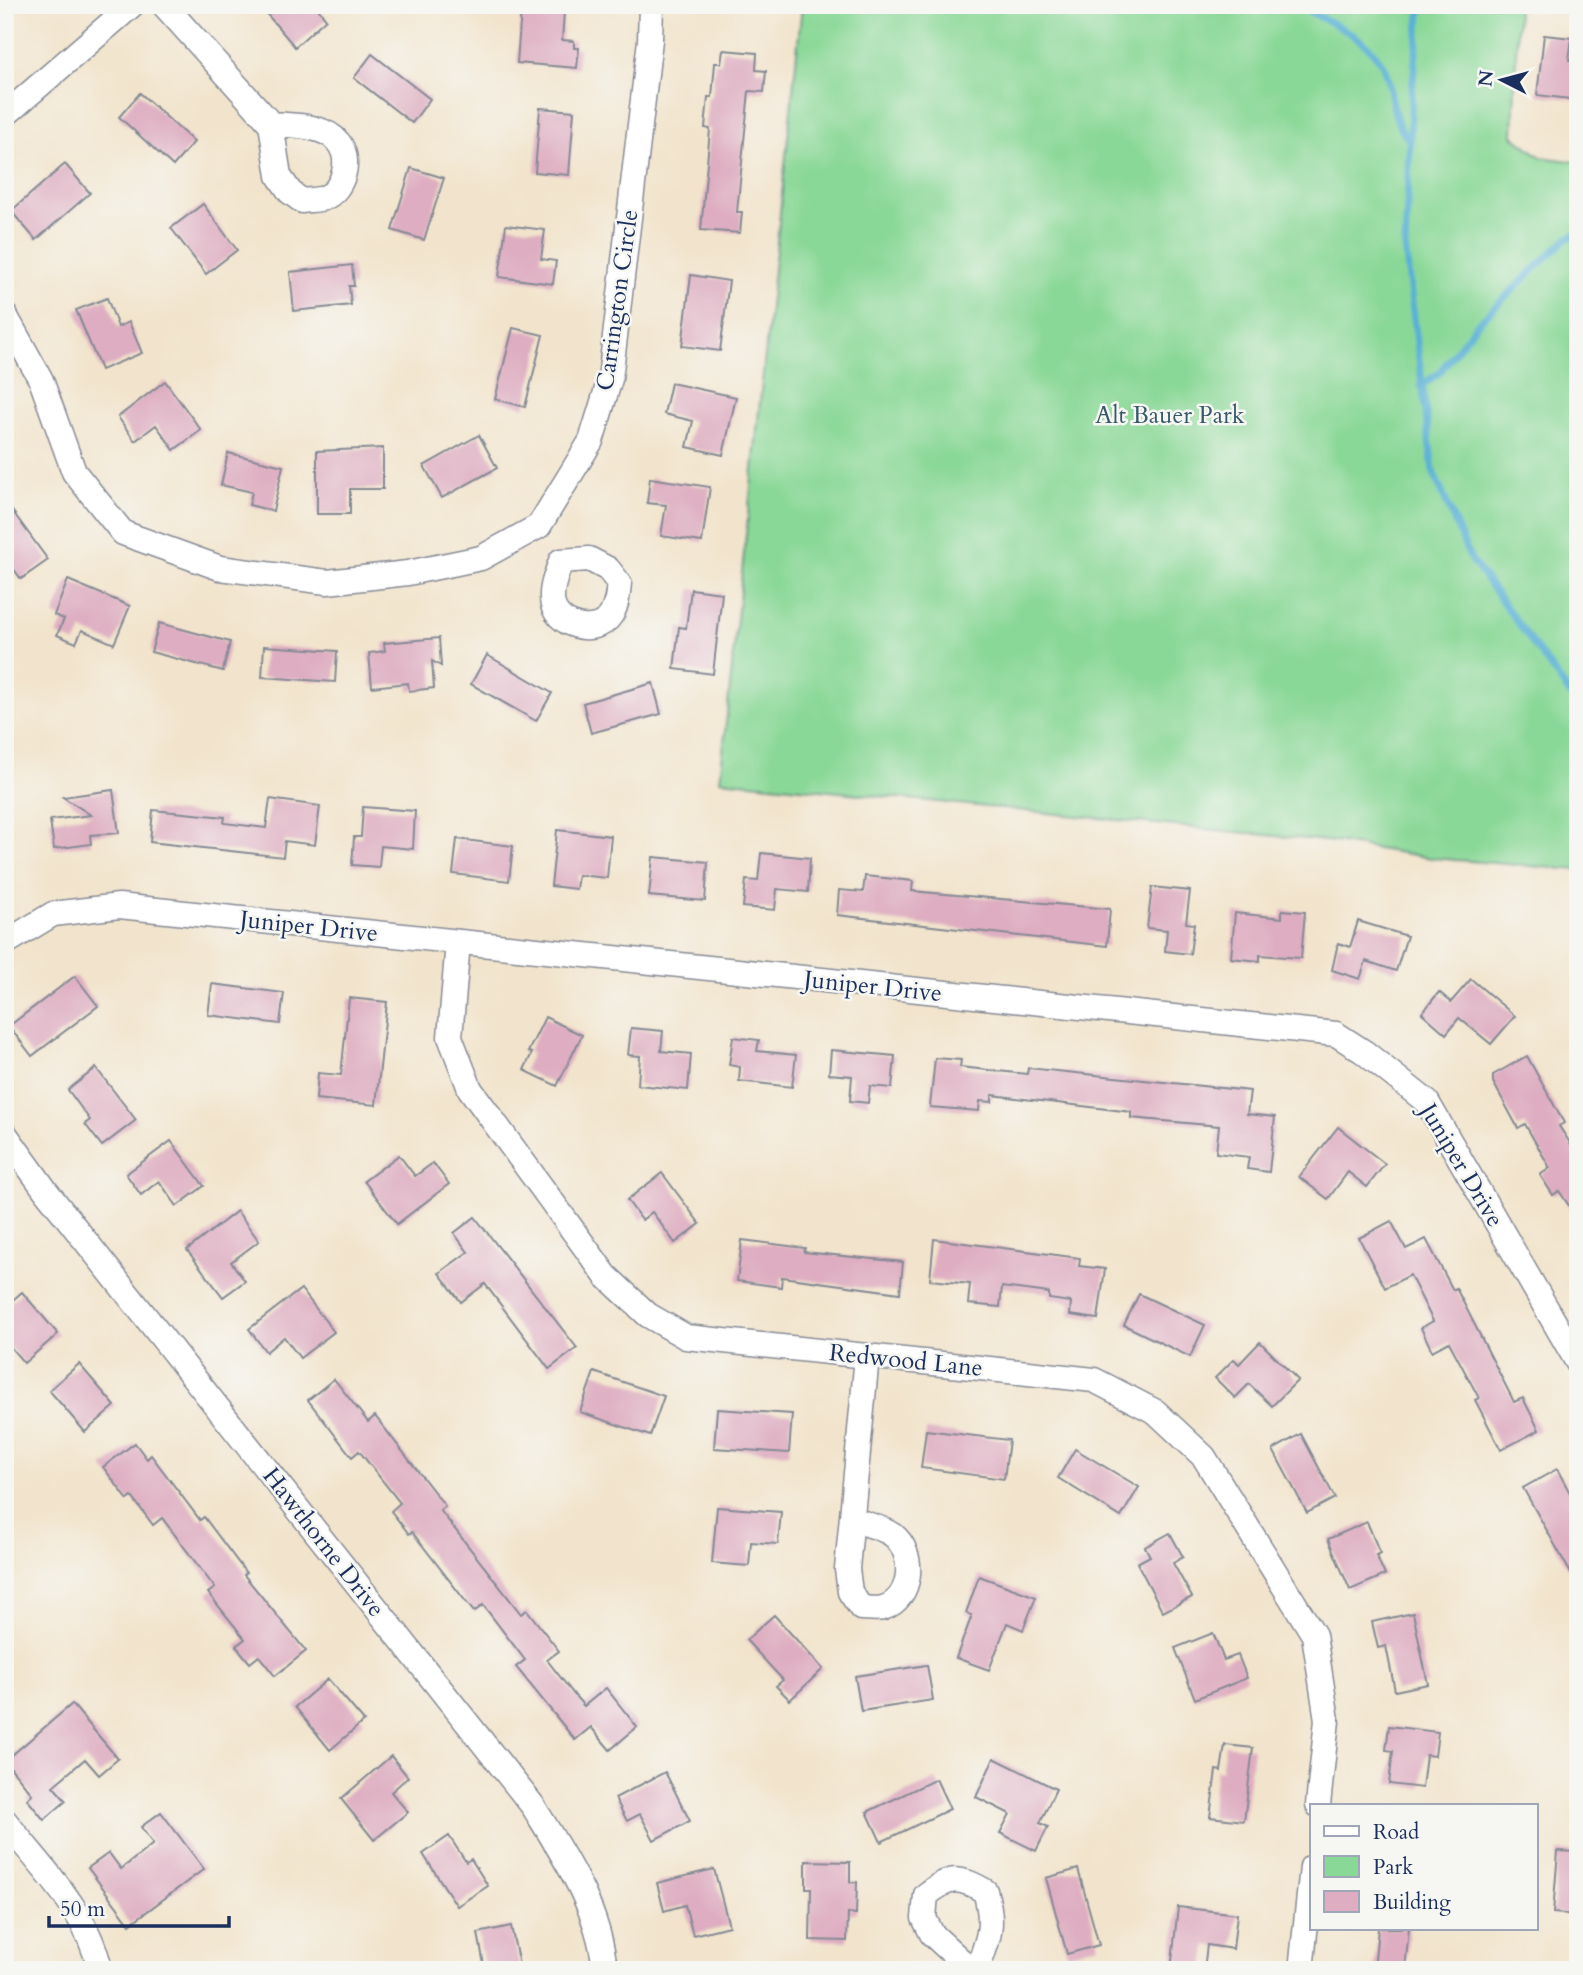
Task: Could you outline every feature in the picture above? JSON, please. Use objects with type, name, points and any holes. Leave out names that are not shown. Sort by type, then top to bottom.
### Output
[{"type":"street","points":[[5,115],[132,5]]},
{"type":"street","points":[[164,5],[271,124]]},
{"type":"street","name":"Carrington Circle","points":[[5,315],[41,380],[74,472],[123,533],[220,568],[327,582],[408,573],[481,558],[539,526],[591,441],[610,380],[650,40],[651,5]]},
{"type":"street","points":[[539,526],[561,561]]},
{"type":"street","name":"Juniper Drive","points":[[5,943],[53,914],[119,906],[1336,1034],[1364,1052],[1427,1102],[1578,1363]]},
{"type":"street","name":"Redwood Lane","points":[[457,942],[450,1037],[470,1089],[606,1276],[648,1315],[685,1337],[1094,1380],[1156,1412],[1204,1457],[1314,1635],[1327,1720],[1318,1804]]},
{"type":"street","name":"Hawthorne Drive","points":[[5,1134],[55,1202],[533,1806],[576,1876],[602,1939],[606,1970]]},
{"type":"street","points":[[852,1519],[867,1356]]},
{"type":"street","points":[[5,1821],[72,1906],[94,1941],[100,1970]]},
{"type":"street","points":[[971,1970],[932,1934],[924,1918],[926,1895],[943,1882],[963,1879],[985,1891],[992,1915],[990,1937],[977,1970]]},
{"type":"street","points":[[1301,1970],[1310,1886]]},
{"type":"green space","name":"Alt Bauer Park","points":[[802,5],[1518,5],[1513,136],[1541,157],[1578,162],[1578,870],[1432,858],[1335,842],[720,780]]},
{"type":"building","points":[[259,5],[315,5],[326,19],[295,47]]},
{"type":"building","points":[[521,9],[564,12],[562,40],[574,41],[574,48],[579,48],[577,68],[517,63]]},
{"type":"building","points":[[1544,35],[1572,38],[1569,60],[1578,61],[1578,100],[1537,95]]},
{"type":"building","points":[[723,50],[757,53],[756,70],[766,71],[764,92],[749,91],[737,212],[742,212],[740,233],[701,230],[710,129],[705,128],[708,97],[712,97],[715,63],[721,63]]},
{"type":"building","points":[[372,54],[430,99],[412,123],[354,78]]},
{"type":"building","points":[[140,93],[194,142],[173,166],[119,117]]},
{"type":"building","points":[[540,108],[574,111],[569,175],[535,172]]},
{"type":"building","points":[[65,164],[90,193],[36,240],[11,211]]},
{"type":"building","points":[[411,168],[444,178],[424,240],[392,230]]},
{"type":"building","points":[[203,204],[237,250],[206,274],[171,228]]},
{"type":"building","points":[[506,225],[545,230],[541,259],[556,261],[553,284],[499,277]]},
{"type":"building","points":[[352,265],[354,286],[349,286],[351,305],[294,311],[290,272]]},
{"type":"building","points":[[691,275],[729,281],[720,351],[682,346]]},
{"type":"building","points":[[107,298],[118,327],[129,322],[142,353],[101,370],[76,310]]},
{"type":"building","points":[[513,328],[543,335],[525,407],[495,399]]},
{"type":"building","points":[[165,381],[201,430],[174,450],[156,425],[135,441],[118,417]]},
{"type":"building","points":[[671,383],[736,397],[723,455],[687,447],[693,421],[664,414]]},
{"type":"building","points":[[479,435],[497,468],[442,498],[424,466]]},
{"type":"building","points":[[383,448],[383,489],[350,489],[350,514],[317,514],[317,451]]},
{"type":"building","points":[[228,453],[283,466],[273,511],[249,505],[252,492],[221,485]]},
{"type":"building","points":[[650,478],[710,487],[702,542],[661,536],[666,505],[647,503]]},
{"type":"building","points":[[5,501],[48,560],[21,579],[5,557]]},
{"type":"building","points":[[68,580],[130,606],[114,644],[82,630],[76,643],[57,635],[64,619],[54,615]]},
{"type":"building","points":[[691,589],[722,593],[713,674],[674,669],[679,627],[686,628]]},
{"type":"building","points":[[159,623],[230,642],[223,671],[151,652]]},
{"type":"building","points":[[439,638],[441,666],[432,661],[434,688],[409,691],[408,683],[372,687],[369,653],[385,651],[384,643]]},
{"type":"building","points":[[264,646],[337,651],[335,682],[262,677]]},
{"type":"building","points":[[487,655],[552,693],[536,721],[471,684]]},
{"type":"building","points":[[653,683],[661,714],[591,733],[583,703]]},
{"type":"building","points":[[113,790],[119,833],[90,835],[91,844],[54,849],[50,820],[91,815],[63,797]]},
{"type":"building","points":[[270,799],[320,806],[315,845],[285,841],[283,857],[150,842],[153,810],[225,817],[224,823],[266,828]]},
{"type":"building","points":[[363,807],[415,811],[413,849],[381,846],[379,867],[352,865],[354,837],[361,837]]},
{"type":"building","points":[[557,830],[611,836],[607,878],[578,875],[576,889],[551,886]]},
{"type":"building","points":[[457,839],[513,846],[509,881],[453,874]]},
{"type":"building","points":[[761,853],[810,858],[808,892],[777,889],[775,910],[743,907],[746,880],[758,881]]},
{"type":"building","points":[[653,857],[708,862],[705,901],[649,896]]},
{"type":"building","points":[[865,876],[913,881],[912,891],[1110,909],[1107,946],[837,915],[839,890],[863,892]]},
{"type":"building","points":[[1152,887],[1190,891],[1186,923],[1194,924],[1190,954],[1165,951],[1167,930],[1147,928]]},
{"type":"building","points":[[1282,910],[1305,912],[1301,958],[1260,955],[1260,961],[1231,958],[1235,913],[1282,918]]},
{"type":"building","points":[[1358,921],[1407,936],[1396,971],[1366,961],[1360,979],[1332,970],[1338,943],[1350,947]]},
{"type":"building","points":[[75,976],[98,1006],[32,1056],[9,1026]]},
{"type":"building","points":[[1471,979],[1515,1016],[1491,1044],[1459,1018],[1446,1034],[1422,1013],[1439,992],[1451,1002]]},
{"type":"building","points":[[212,984],[284,993],[280,1024],[208,1015]]},
{"type":"building","points":[[349,998],[387,1002],[376,1105],[316,1099],[318,1073],[341,1075]]},
{"type":"building","points":[[545,1017],[582,1035],[557,1086],[524,1070],[532,1053],[528,1052]]},
{"type":"building","points":[[631,1028],[663,1031],[661,1051],[691,1054],[688,1090],[638,1085],[640,1056],[628,1055]]},
{"type":"building","points":[[733,1037],[759,1040],[757,1051],[796,1055],[792,1087],[739,1081],[740,1067],[729,1065]]},
{"type":"building","points":[[831,1050],[895,1056],[892,1088],[870,1086],[868,1103],[850,1101],[852,1076],[829,1074]]},
{"type":"building","points":[[1527,1056],[1564,1123],[1559,1126],[1578,1155],[1578,1219],[1559,1191],[1553,1195],[1540,1175],[1550,1168],[1525,1124],[1518,1128],[1493,1082],[1493,1075]]},
{"type":"building","points":[[935,1058],[961,1060],[960,1067],[1027,1074],[1028,1068],[1250,1091],[1247,1114],[1275,1117],[1269,1172],[1247,1169],[1249,1157],[1216,1153],[1219,1126],[1131,1118],[1131,1112],[992,1095],[992,1102],[980,1101],[979,1111],[930,1107]]},
{"type":"building","points":[[96,1068],[136,1120],[102,1146],[85,1124],[90,1120],[68,1090]]},
{"type":"building","points":[[1338,1127],[1385,1164],[1367,1187],[1348,1172],[1328,1199],[1299,1177]]},
{"type":"building","points":[[171,1141],[204,1186],[177,1206],[159,1181],[141,1195],[126,1174]]},
{"type":"building","points":[[399,1155],[415,1176],[433,1163],[449,1184],[397,1224],[364,1181]]},
{"type":"building","points":[[662,1173],[700,1224],[675,1243],[652,1212],[642,1220],[627,1200]]},
{"type":"building","points":[[237,1211],[259,1241],[231,1262],[245,1281],[223,1297],[187,1250]]},
{"type":"building","points":[[475,1217],[577,1348],[549,1369],[485,1284],[461,1302],[439,1273],[468,1252],[454,1233]]},
{"type":"building","points":[[1391,1221],[1406,1249],[1426,1239],[1453,1290],[1456,1288],[1514,1402],[1523,1398],[1539,1430],[1501,1450],[1475,1400],[1479,1398],[1449,1342],[1432,1351],[1421,1328],[1433,1321],[1410,1275],[1385,1288],[1359,1238]]},
{"type":"building","points":[[934,1239],[1080,1258],[1079,1266],[1105,1269],[1098,1319],[1070,1315],[1071,1302],[1049,1299],[1049,1293],[1002,1287],[1000,1307],[968,1304],[970,1284],[930,1280]]},
{"type":"building","points":[[742,1240],[805,1248],[804,1252],[903,1262],[900,1293],[782,1277],[781,1287],[737,1281]]},
{"type":"building","points":[[301,1289],[334,1332],[300,1358],[284,1337],[266,1352],[249,1329]]},
{"type":"building","points":[[22,1292],[58,1334],[24,1363],[5,1341],[5,1307]]},
{"type":"building","points":[[1139,1294],[1205,1325],[1190,1357],[1124,1325]]},
{"type":"building","points":[[1260,1342],[1298,1380],[1272,1406],[1249,1384],[1235,1398],[1215,1378],[1234,1359],[1239,1364]]},
{"type":"building","points":[[79,1364],[115,1406],[85,1432],[49,1390]]},
{"type":"building","points":[[594,1372],[664,1396],[650,1436],[580,1412]]},
{"type":"building","points":[[334,1379],[368,1422],[375,1416],[445,1506],[440,1510],[521,1614],[527,1610],[559,1651],[547,1660],[576,1697],[584,1706],[606,1688],[637,1727],[610,1750],[591,1727],[575,1740],[516,1667],[525,1660],[483,1605],[474,1612],[412,1532],[409,1534],[391,1511],[400,1503],[359,1451],[352,1457],[308,1400]]},
{"type":"building","points":[[717,1409],[792,1414],[789,1453],[714,1448]]},
{"type":"building","points":[[926,1430],[1009,1440],[1004,1479],[921,1468]]},
{"type":"building","points":[[1301,1434],[1335,1498],[1307,1513],[1273,1450]]},
{"type":"building","points":[[135,1443],[147,1459],[151,1455],[200,1520],[204,1517],[246,1573],[244,1575],[306,1651],[275,1676],[259,1656],[250,1663],[236,1646],[245,1639],[208,1593],[215,1588],[162,1518],[153,1525],[132,1497],[128,1500],[103,1467]]},
{"type":"building","points":[[1075,1449],[1139,1487],[1121,1517],[1058,1478]]},
{"type":"building","points":[[1557,1469],[1570,1493],[1578,1489],[1578,1586],[1523,1488]]},
{"type":"building","points":[[717,1507],[781,1512],[778,1544],[751,1542],[749,1566],[712,1563]]},
{"type":"building","points":[[1367,1522],[1380,1553],[1376,1555],[1385,1575],[1350,1590],[1328,1539]]},
{"type":"building","points":[[1170,1533],[1183,1557],[1173,1563],[1192,1597],[1163,1612],[1137,1563],[1150,1556],[1145,1547]]},
{"type":"building","points":[[979,1576],[1036,1597],[1023,1630],[1007,1623],[989,1670],[956,1658],[972,1615],[966,1613]]},
{"type":"building","points":[[1413,1613],[1428,1684],[1395,1691],[1386,1646],[1378,1648],[1372,1622]]},
{"type":"building","points":[[774,1615],[823,1669],[790,1700],[776,1686],[783,1680],[746,1640]]},
{"type":"building","points":[[1213,1633],[1224,1660],[1238,1655],[1247,1678],[1195,1699],[1175,1648]]},
{"type":"building","points":[[927,1665],[933,1700],[861,1711],[855,1676]]},
{"type":"building","points":[[328,1679],[364,1721],[330,1750],[295,1707]]},
{"type":"building","points":[[72,1704],[118,1759],[99,1775],[85,1759],[53,1786],[66,1801],[44,1820],[27,1799],[32,1794],[5,1761]]},
{"type":"building","points":[[1389,1726],[1438,1732],[1435,1756],[1426,1755],[1422,1788],[1389,1784],[1393,1751],[1386,1750]]},
{"type":"building","points":[[1225,1745],[1253,1748],[1244,1821],[1210,1817],[1216,1770],[1221,1771]]},
{"type":"building","points":[[391,1756],[408,1777],[391,1792],[408,1812],[374,1840],[341,1799]]},
{"type":"building","points":[[994,1758],[1056,1789],[1040,1823],[1048,1827],[1036,1851],[1000,1833],[1010,1814],[976,1797]]},
{"type":"building","points":[[665,1772],[690,1821],[654,1840],[640,1814],[627,1821],[615,1798]]},
{"type":"building","points":[[936,1779],[950,1809],[881,1842],[867,1812]]},
{"type":"building","points":[[161,1812],[204,1869],[130,1924],[88,1868],[109,1853],[121,1869],[153,1844],[141,1827]]},
{"type":"building","points":[[449,1836],[466,1862],[471,1859],[488,1886],[457,1906],[423,1854]]},
{"type":"building","points":[[1558,1851],[1578,1852],[1578,1915],[1553,1913]]},
{"type":"building","points":[[806,1861],[850,1862],[850,1882],[857,1882],[856,1914],[848,1913],[847,1941],[810,1940],[811,1888],[806,1888]]},
{"type":"building","points":[[714,1869],[729,1926],[693,1935],[685,1905],[664,1911],[657,1883]]},
{"type":"building","points":[[1078,1869],[1099,1945],[1067,1954],[1046,1878]]},
{"type":"building","points":[[1178,1907],[1237,1914],[1233,1949],[1207,1945],[1204,1970],[1171,1970]]},
{"type":"building","points":[[511,1926],[520,1970],[485,1970],[478,1933]]},
{"type":"building","points":[[1378,1930],[1409,1930],[1405,1970],[1374,1970]]},
{"type":"waterway","points":[[1296,5],[1351,34],[1374,53],[1383,65],[1397,119],[1409,140]]},
{"type":"waterway","points":[[1421,5],[1412,90],[1405,247],[1433,471],[1470,558],[1578,705]]},
{"type":"waterway","points":[[1421,386],[1439,373],[1476,325],[1566,239],[1578,233]]}]
